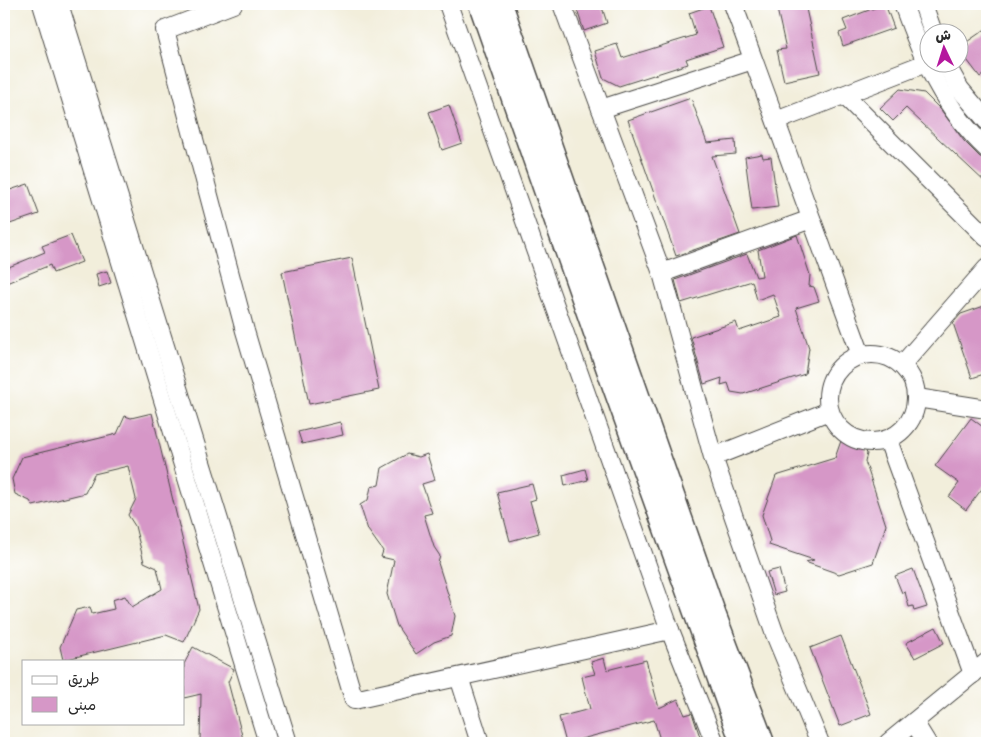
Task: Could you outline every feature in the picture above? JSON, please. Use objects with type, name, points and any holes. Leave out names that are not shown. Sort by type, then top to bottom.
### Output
[{"type":"main road","points":[[480,4],[613,384],[742,743]]},
{"type":"main road","points":[[501,4],[715,616],[763,743]]},
{"type":"street","points":[[42,4],[268,743]]},
{"type":"street","points":[[59,4],[288,743]]},
{"type":"street","points":[[233,4],[165,30],[245,331],[354,700],[670,630]]},
{"type":"street","points":[[448,4],[670,630],[715,743]]},
{"type":"street","points":[[562,4],[662,273],[713,457],[774,632],[820,743]]},
{"type":"street","points":[[732,4],[861,355]]},
{"type":"street","points":[[903,4],[918,42]]},
{"type":"street","points":[[923,4],[929,22]]},
{"type":"street","points":[[601,108],[753,60]]},
{"type":"street","points":[[776,121],[918,66]]},
{"type":"street","points":[[930,72],[955,115],[987,148]]},
{"type":"street","points":[[951,72],[960,89],[987,121]]},
{"type":"street","points":[[844,95],[987,238]]},
{"type":"street","points":[[662,273],[812,219]]},
{"type":"street","points":[[902,365],[987,268]]},
{"type":"street","points":[[876,354],[890,357],[902,365],[910,374],[917,398],[915,411],[909,424],[900,434],[888,440],[873,443],[859,441],[846,434],[836,424],[829,411],[827,397],[830,383],[837,370],[848,361],[861,355],[876,354]]},
{"type":"street","points":[[917,398],[987,409]]},
{"type":"street","points":[[713,457],[829,411]]},
{"type":"street","points":[[888,440],[973,674]]},
{"type":"street","points":[[888,743],[987,662]]},
{"type":"street","points":[[459,677],[480,743]]},
{"type":"street","points":[[914,722],[927,743]]},
{"type":"building","points":[[575,4],[601,4],[607,23],[584,31]]},
{"type":"building","points":[[805,4],[820,73],[784,81],[777,50],[786,49],[777,9]]},
{"type":"building","points":[[885,4],[894,28],[843,46],[839,33],[847,30],[843,20]]},
{"type":"building","points":[[709,6],[723,47],[686,59],[688,64],[619,86],[603,78],[595,51],[617,44],[622,58],[696,35],[689,13]]},
{"type":"building","points":[[987,28],[987,72],[980,77],[968,61],[968,41]]},
{"type":"building","points":[[900,89],[924,93],[941,110],[964,141],[980,157],[987,159],[987,184],[906,108],[893,121],[880,108]]},
{"type":"building","points":[[691,98],[707,143],[735,140],[736,154],[712,156],[740,234],[676,256],[628,120]]},
{"type":"building","points":[[449,105],[462,143],[442,150],[429,112]]},
{"type":"building","points":[[762,154],[763,158],[771,157],[778,207],[752,210],[745,157]]},
{"type":"building","points":[[28,184],[39,214],[4,226],[4,192]]},
{"type":"building","points":[[71,235],[82,262],[53,273],[50,265],[4,284],[4,269],[45,252],[42,246]]},
{"type":"building","points":[[797,235],[810,275],[809,286],[814,287],[819,301],[796,308],[809,348],[805,374],[743,394],[731,392],[728,383],[721,385],[722,378],[704,384],[691,337],[736,322],[739,331],[781,317],[773,294],[757,300],[752,281],[681,303],[675,280],[747,254],[756,277],[762,276],[758,250]]},
{"type":"building","points":[[352,258],[379,390],[309,404],[282,272]]},
{"type":"building","points":[[107,271],[111,283],[99,287],[96,274]]},
{"type":"building","points":[[987,305],[987,373],[972,378],[953,323],[961,314]]},
{"type":"building","points":[[152,413],[199,609],[184,642],[166,635],[63,660],[60,647],[76,610],[90,607],[92,614],[114,609],[112,600],[125,596],[132,607],[162,589],[157,568],[144,562],[135,526],[128,515],[136,499],[128,466],[94,474],[85,493],[33,506],[30,501],[15,494],[12,479],[22,457],[117,434],[125,416],[131,418]]},
{"type":"building","points":[[971,418],[987,430],[987,482],[966,510],[949,497],[959,483],[935,466]]},
{"type":"building","points":[[340,422],[343,435],[302,444],[298,432]]},
{"type":"building","points":[[843,435],[863,442],[867,454],[865,461],[886,525],[873,563],[839,574],[805,562],[814,560],[769,545],[770,541],[762,515],[776,476],[835,458]]},
{"type":"building","points":[[407,454],[419,457],[427,454],[435,480],[422,484],[432,513],[424,515],[434,547],[440,556],[438,563],[455,616],[451,636],[434,642],[416,654],[397,626],[387,594],[394,560],[381,557],[383,551],[368,530],[360,505],[368,500],[371,487],[379,485],[382,468]]},
{"type":"building","points":[[585,469],[588,480],[565,486],[563,475]]},
{"type":"building","points":[[532,484],[536,499],[530,501],[539,533],[510,541],[497,492]]},
{"type":"building","points":[[779,569],[785,592],[774,595],[767,572]]},
{"type":"building","points":[[913,569],[927,607],[914,611],[913,606],[909,607],[905,592],[902,593],[895,576]]},
{"type":"building","points":[[936,627],[944,643],[915,658],[906,643]]},
{"type":"building","points":[[841,636],[871,714],[840,726],[810,648]]},
{"type":"building","points":[[193,647],[234,669],[228,682],[244,743],[200,743],[201,694],[185,698],[185,662]]},
{"type":"building","points":[[604,658],[607,670],[646,660],[659,708],[678,699],[685,715],[692,713],[702,743],[661,743],[654,720],[566,743],[559,717],[590,709],[582,677],[595,674],[591,662]]}]
